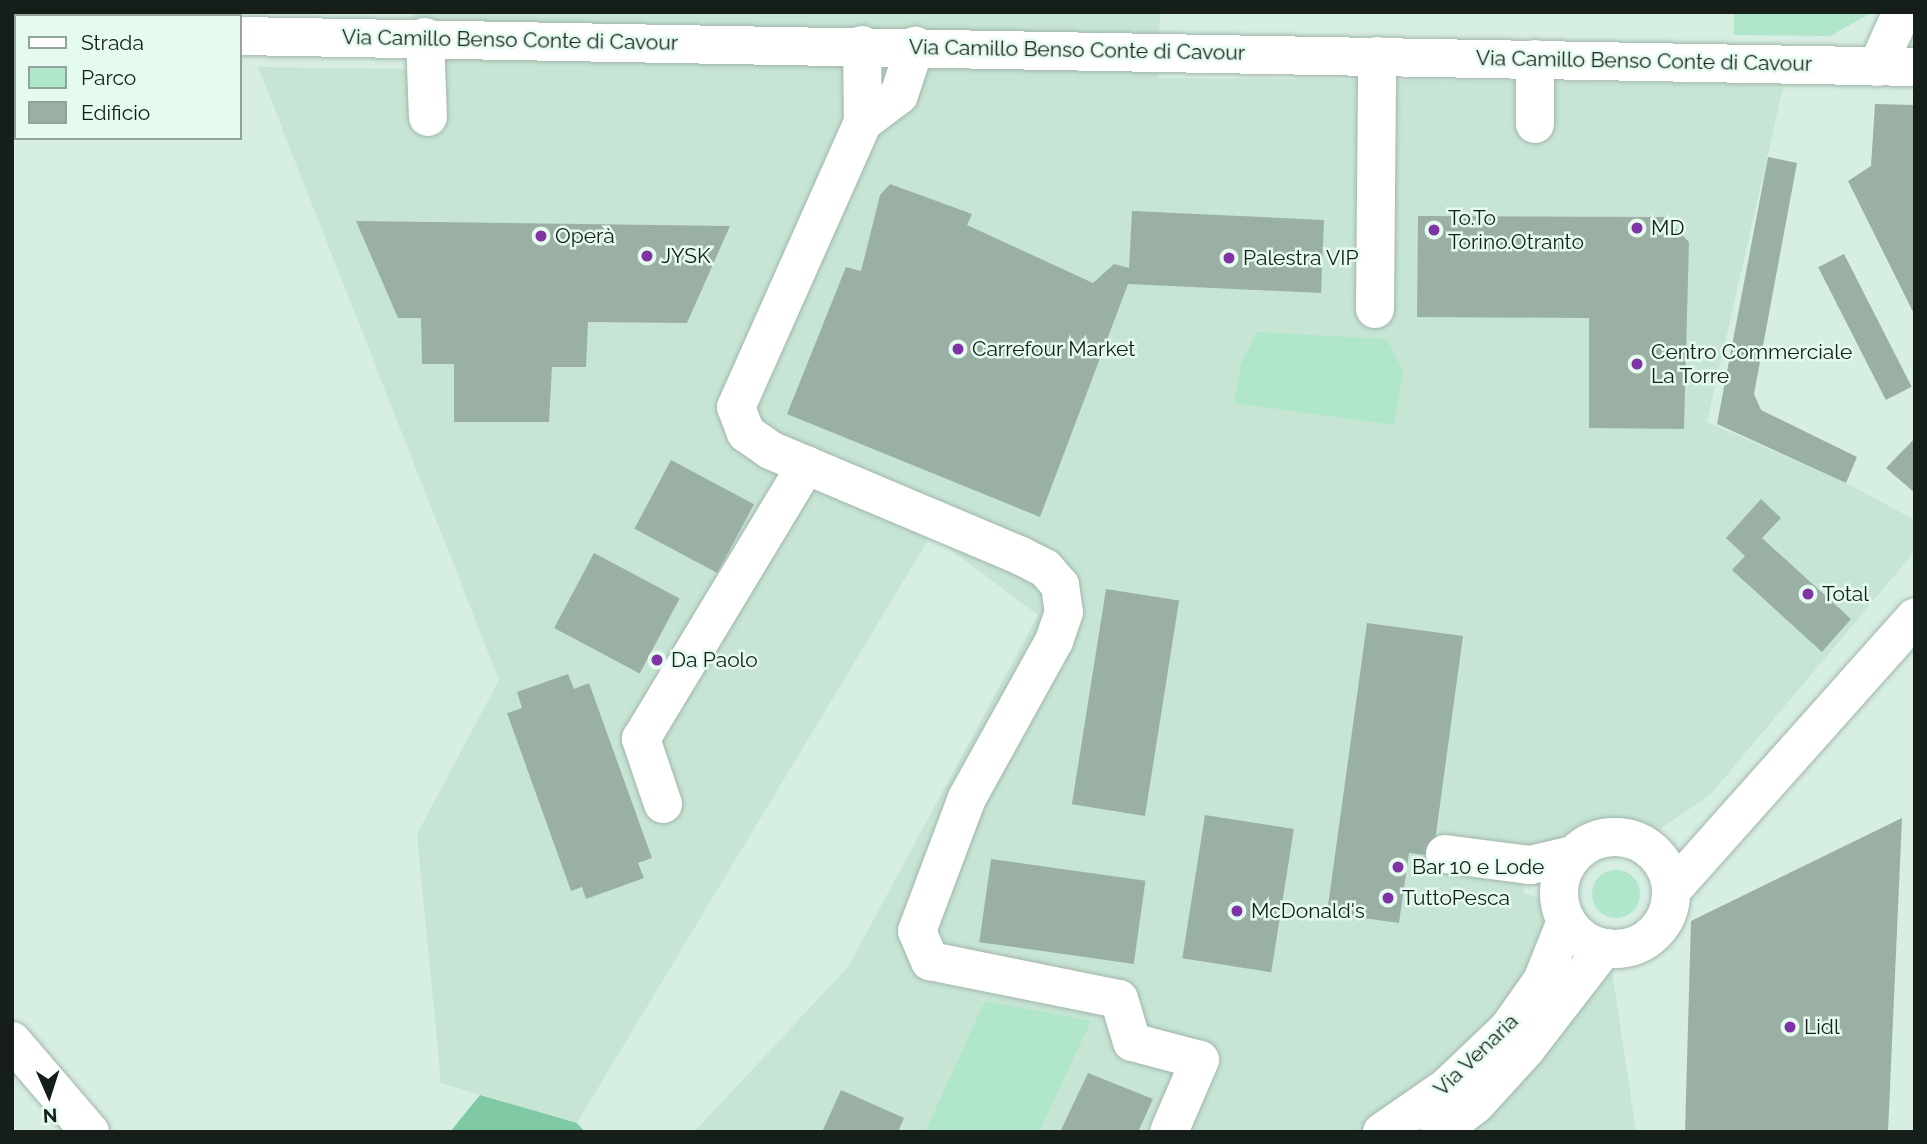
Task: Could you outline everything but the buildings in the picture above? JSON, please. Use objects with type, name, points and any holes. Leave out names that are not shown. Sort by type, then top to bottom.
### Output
[{"type":"street","points":[[1877,66],[1902,12]]},
{"type":"street","name":"Via Camillo Benso Conte di Cavour","points":[[242,36],[862,45],[1915,67]]},
{"type":"street","points":[[425,37],[428,117]]},
{"type":"street","points":[[862,45],[863,122],[736,407],[746,433],[770,450],[1021,556],[1045,568],[1060,584],[1064,612],[1054,641],[967,798],[917,931],[930,961],[1119,999],[1132,1042],[1200,1060],[1169,1132]]},
{"type":"street","points":[[863,122],[899,95],[915,46]]},
{"type":"street","points":[[1375,309],[1377,56]]},
{"type":"street","points":[[1535,59],[1535,124]]},
{"type":"street","points":[[663,804],[640,739],[806,465]]},
{"type":"street","points":[[1655,857],[1766,786],[1915,617]]},
{"type":"street","points":[[1446,854],[1530,865],[1566,888],[1582,939],[1604,948],[1622,949],[1652,936],[1664,922],[1655,857],[1642,843],[1606,837],[1566,888]]},
{"type":"street","name":"Via Venaria","points":[[1382,1132],[1447,1087],[1508,1029],[1542,981],[1566,888]]},
{"type":"street","name":"Via Venaria","points":[[1439,1132],[1476,1104],[1518,1058],[1604,948]]},
{"type":"street","points":[[12,1041],[90,1132]]},
{"type":"path","points":[[1604,825],[1655,857]]},
{"type":"shaded area","points":[[412,12],[1160,12],[1158,78],[1784,84],[1707,422],[1846,483],[1915,520],[1915,551],[1710,795],[1654,833],[1605,832],[1558,849],[1529,852],[1523,893],[1546,901],[1553,916],[1612,971],[1636,1132],[694,1132],[848,967],[1038,615],[931,535],[577,1123],[441,1083],[417,834],[499,680],[258,67],[410,69]]},
{"type":"green space","points":[[1734,12],[1873,12],[1830,36],[1734,35]]},
{"type":"green space","points":[[1257,332],[1387,339],[1403,371],[1394,425],[1234,403],[1241,364]]},
{"type":"green space","points":[[1616,870],[1633,877],[1640,894],[1633,911],[1616,918],[1599,911],[1592,894],[1599,877]]},
{"type":"green space","points":[[985,1001],[1091,1021],[1039,1132],[925,1132]]},
{"type":"green space","points":[[480,1095],[577,1123],[585,1132],[450,1132]]},
{"type":"place","name":"MD","points":[[1637,228]]},
{"type":"place","name":"To.To Torino.Otranto","points":[[1434,230]]},
{"type":"place","name":"Operà","points":[[541,236]]},
{"type":"place","name":"JYSK","points":[[647,256]]},
{"type":"place","name":"Palestra VIP","points":[[1229,258]]},
{"type":"place","name":"Carrefour Market","points":[[958,349]]},
{"type":"place","name":"Centro Commerciale La Torre","points":[[1637,364]]},
{"type":"place","name":"Total","points":[[1808,594]]},
{"type":"place","name":"Da Paolo","points":[[657,660]]},
{"type":"place","name":"Bar 10 e Lode","points":[[1398,867]]},
{"type":"place","name":"TuttoPesca","points":[[1388,898]]},
{"type":"place","name":"McDonald's","points":[[1237,911]]},
{"type":"place","name":"Lidl","points":[[1790,1027]]}]
